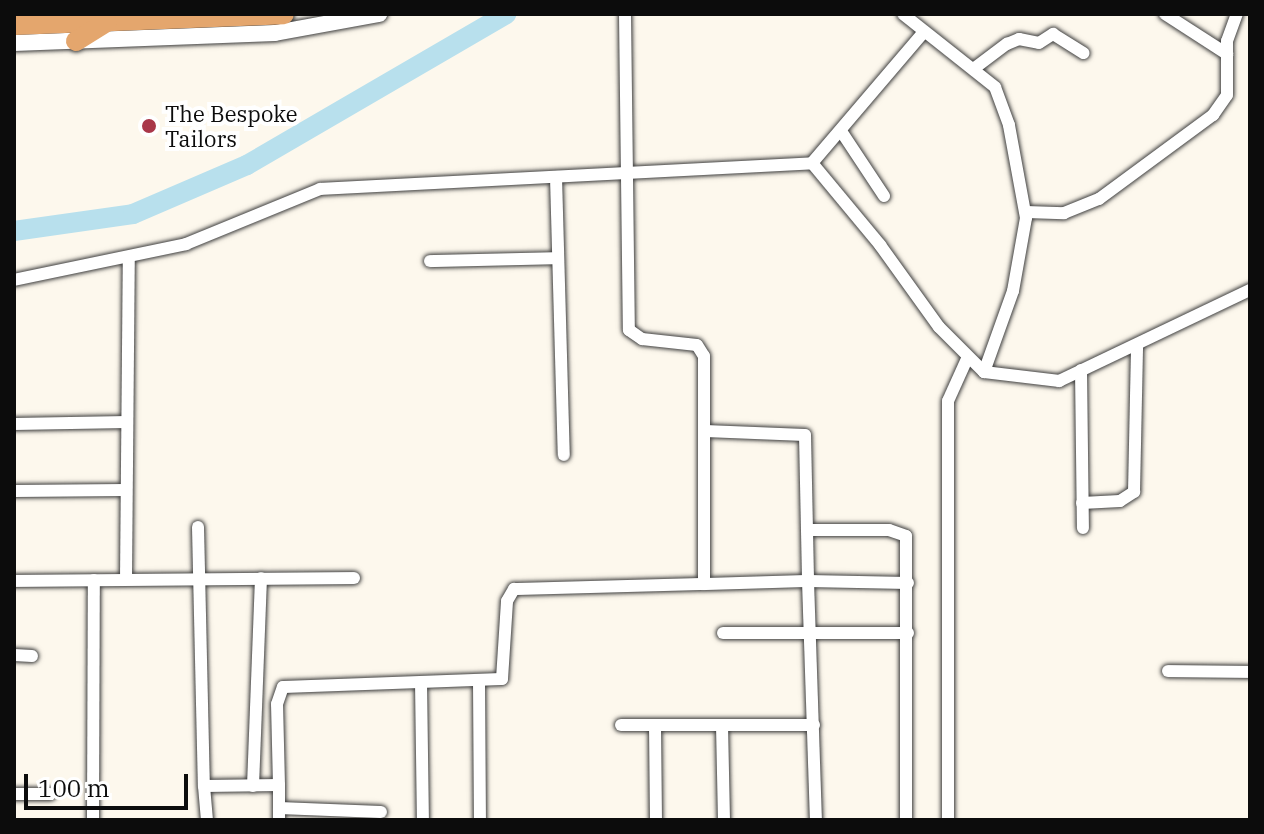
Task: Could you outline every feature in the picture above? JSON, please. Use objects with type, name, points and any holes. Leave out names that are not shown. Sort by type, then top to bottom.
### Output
[{"type":"highway","points":[[14,25],[284,14]]},
{"type":"highway","points":[[76,41],[106,22]]},
{"type":"street","points":[[14,43],[275,33],[379,14]]},
{"type":"street","points":[[625,14],[629,330],[642,339],[702,349],[704,584]]},
{"type":"street","points":[[903,14],[923,33],[976,67],[1003,105],[1026,212],[1013,291],[984,372]]},
{"type":"street","points":[[1165,14],[1227,54]]},
{"type":"street","points":[[1026,212],[1064,213],[1099,199],[1198,128],[1227,95],[1227,54],[1237,14]]},
{"type":"street","points":[[14,280],[129,257],[224,232],[320,189],[812,163],[923,33]]},
{"type":"street","points":[[976,67],[1007,44],[1019,39],[1039,43],[1056,33],[1084,53]]},
{"type":"street","points":[[841,131],[884,196]]},
{"type":"street","points":[[812,163],[967,359],[984,372],[1052,382],[1250,290]]},
{"type":"street","points":[[556,177],[564,455]]},
{"type":"street","points":[[126,579],[129,257]]},
{"type":"street","points":[[430,261],[558,258]]},
{"type":"street","points":[[1082,503],[1120,501],[1134,492],[1137,345]]},
{"type":"street","points":[[948,820],[948,401],[967,359]]},
{"type":"street","points":[[1081,370],[1083,528]]},
{"type":"street","points":[[14,424],[127,422]]},
{"type":"street","points":[[705,431],[805,435],[816,820]]},
{"type":"street","points":[[14,491],[125,490]]},
{"type":"street","points":[[198,527],[197,579],[207,820]]},
{"type":"street","points":[[808,530],[903,533],[908,583],[906,820]]},
{"type":"street","points":[[253,786],[261,578]]},
{"type":"street","points":[[14,581],[354,578]]},
{"type":"street","points":[[93,820],[94,580]]},
{"type":"street","points":[[381,812],[279,814],[277,704],[283,687],[479,682],[505,676],[507,601],[514,589],[808,581],[908,583]]},
{"type":"street","points":[[723,633],[908,633]]},
{"type":"street","points":[[14,655],[32,656]]},
{"type":"street","points":[[1168,671],[1250,672]]},
{"type":"street","points":[[421,682],[423,820]]},
{"type":"street","points":[[479,682],[480,820]]},
{"type":"street","points":[[621,725],[814,725]]},
{"type":"street","points":[[655,725],[656,820]]},
{"type":"street","points":[[722,725],[724,820]]},
{"type":"street","points":[[204,786],[279,785]]},
{"type":"street","points":[[14,794],[50,794]]},
{"type":"waterway","points":[[14,231],[133,214],[247,165],[506,14]]},
{"type":"place","name":"The Bespoke Tailors","points":[[149,126]]}]
